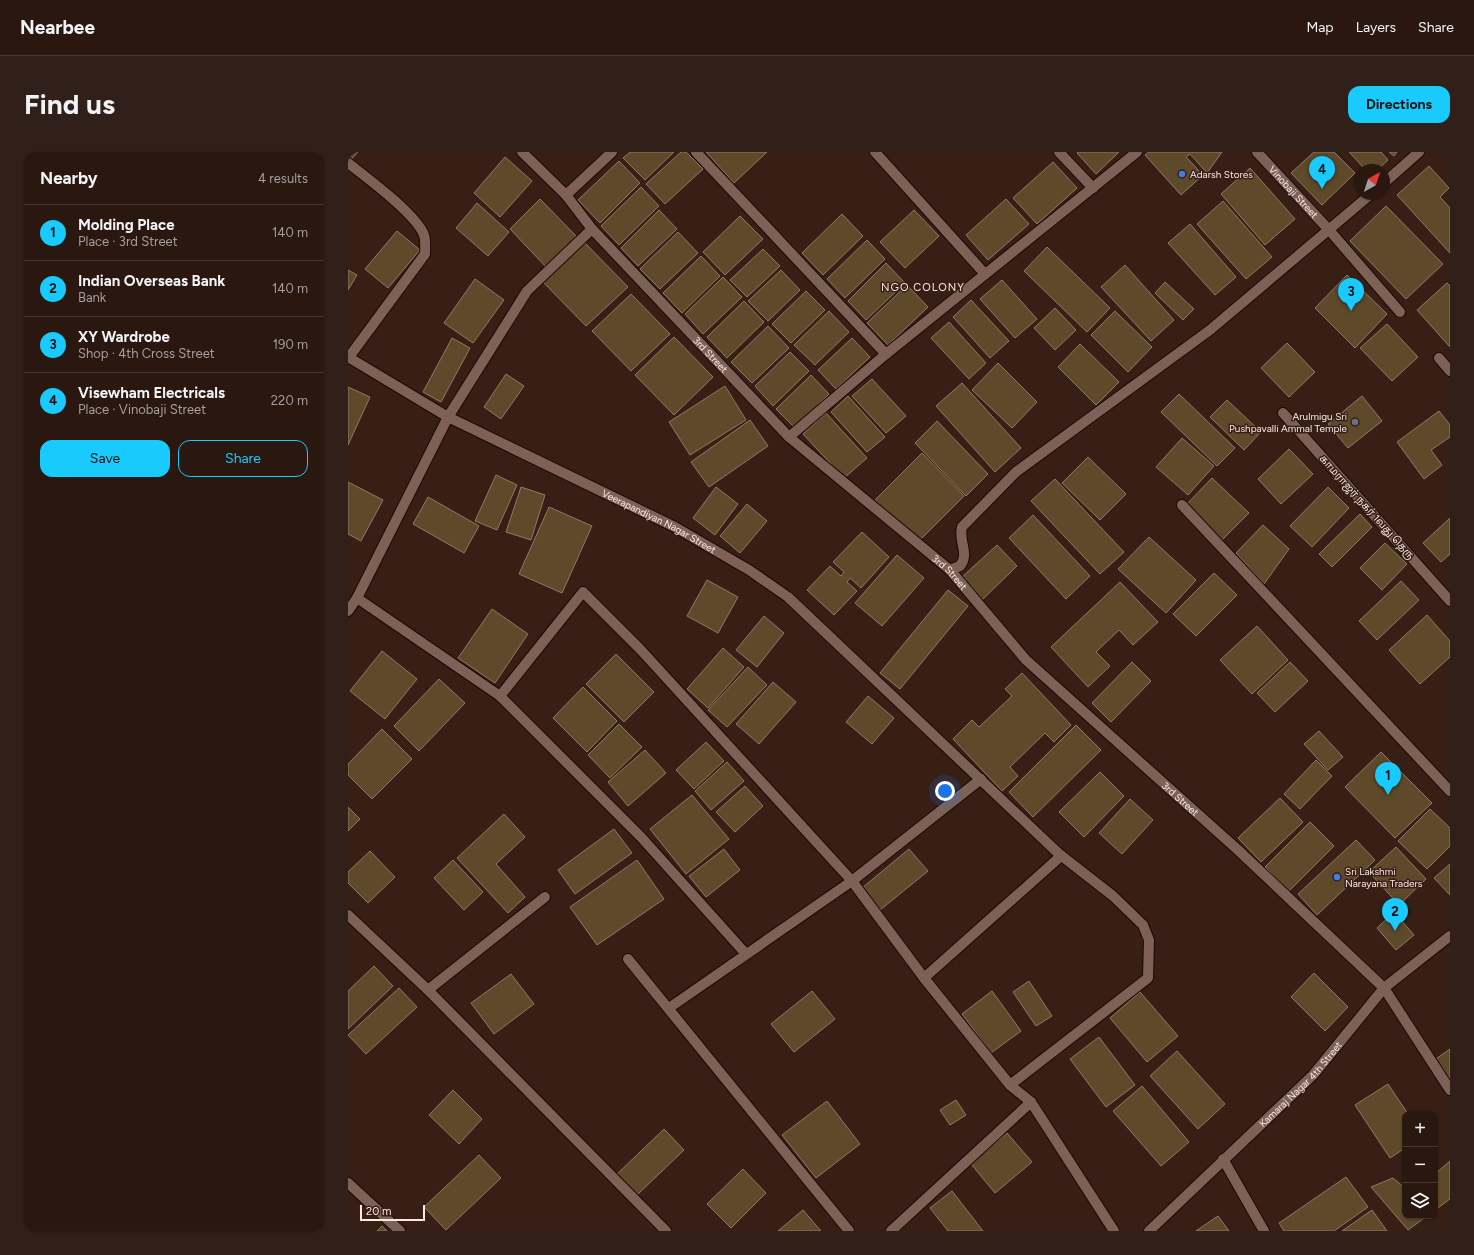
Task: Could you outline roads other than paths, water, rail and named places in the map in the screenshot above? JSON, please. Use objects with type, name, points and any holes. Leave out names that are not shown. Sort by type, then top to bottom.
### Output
[{"type":"street","name":"3rd Street","points":[[522,152],[566,195],[592,229],[789,437],[950,570],[1026,660],[1238,850],[1384,988],[1450,1090]]},
{"type":"street","points":[[566,195],[612,152]]},
{"type":"street","points":[[696,152],[886,354]]},
{"type":"street","points":[[875,152],[986,274]]},
{"type":"street","points":[[1059,152],[1093,188]]},
{"type":"street","points":[[789,437],[886,354],[1137,152]]},
{"type":"street","name":"Vinobaji Street","points":[[1257,152],[1330,231],[1400,312]]},
{"type":"street","points":[[1390,178],[1419,152]]},
{"type":"street","points":[[348,163],[407,212],[424,235],[426,245],[425,254],[348,357]]},
{"type":"street","points":[[950,570],[960,566],[965,556],[961,532],[962,527],[1016,472],[1210,330],[1330,231],[1364,200]]},
{"type":"street","points":[[348,611],[357,598],[448,417],[527,291],[592,229]]},
{"type":"street","name":"Veerapandiyan Nagar Street","points":[[348,357],[448,417],[675,527],[749,570],[788,597],[1061,856],[1113,896],[1143,925],[1149,940],[1148,978],[1010,1084]]},
{"type":"street","points":[[1439,358],[1450,371]]},
{"type":"street","name":"காமராஜர் நகர் 1வது தெரு","points":[[1283,413],[1450,601]]},
{"type":"street","points":[[1182,505],[1450,792]]},
{"type":"street","points":[[500,696],[583,592],[640,649],[852,881],[924,978],[1010,1084],[1031,1102],[1114,1231]]},
{"type":"street","points":[[357,598],[500,696],[641,837],[746,954]]},
{"type":"street","points":[[669,1008],[852,881],[981,779]]},
{"type":"street","points":[[924,978],[1061,856]]},
{"type":"street","points":[[428,990],[545,897]]},
{"type":"street","points":[[348,915],[428,990],[666,1231]]},
{"type":"street","name":"Kamaraj Nagar 4th Street","points":[[1149,1231],[1313,1074],[1384,988],[1450,936]]},
{"type":"street","points":[[628,959],[849,1231]]},
{"type":"street","points":[[891,1231],[1031,1102]]},
{"type":"street","points":[[1224,1159],[1264,1231]]},
{"type":"street","points":[[348,1183],[400,1231]]},
{"type":"place","name":"Adarsh Stores","points":[[1182,174]]},
{"type":"place","name":"Visewham Electricals","points":[[1322,189]]},
{"type":"place","name":"XY Wardrobe","points":[[1351,311]]},
{"type":"place","name":"Arulmigu Sri Pushpavalli Ammal Temple","points":[[1355,422]]},
{"type":"place","name":"Molding Place","points":[[1388,795]]},
{"type":"place","name":"Sri Lakshmi Narayana Traders","points":[[1337,877]]},
{"type":"place","name":"Indian Overseas Bank","points":[[1395,931]]},
{"type":"district","name":"NGO COLONY","points":[[923,287]]}]
